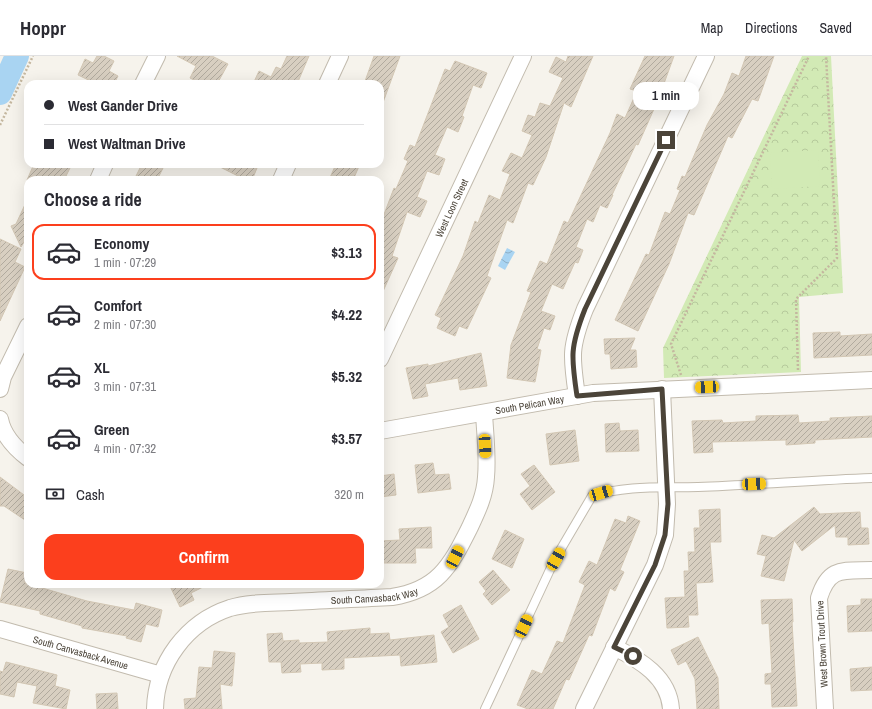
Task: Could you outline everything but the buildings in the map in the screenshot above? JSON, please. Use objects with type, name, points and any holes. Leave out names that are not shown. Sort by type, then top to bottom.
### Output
[{"type":"street","points":[[146,80],[157,56]]},
{"type":"street","points":[[329,80],[340,56]]},
{"type":"street","name":"West Loon Street","points":[[384,351],[523,56]]},
{"type":"street","points":[[577,396],[572,363],[572,348],[585,309],[706,56]]},
{"type":"street","points":[[0,389],[24,335]]},
{"type":"street","name":"South Pelican Way","points":[[384,431],[577,396],[662,389],[872,380]]},
{"type":"street","points":[[584,709],[661,551],[667,520],[662,389]]},
{"type":"street","name":"South Canvasback Way","points":[[155,709],[161,675],[171,655],[191,631],[217,613],[247,604],[392,597],[422,589],[435,580],[446,570],[455,557],[485,492],[487,476],[484,413]]},
{"type":"street","points":[[0,419],[7,437],[24,455]]},
{"type":"street","name":"West Brown Trout Drive","points":[[826,709],[819,598],[827,579],[835,574],[843,571],[872,570]]},
{"type":"street","name":"South Canvasback Avenue","points":[[0,629],[161,675]]},
{"type":"street","points":[[614,647],[646,665],[657,676],[665,689],[671,709]]},
{"type":"lane","points":[[485,709],[556,559],[592,496],[611,490],[666,486],[696,487],[872,478]]},
{"type":"path","points":[[0,125],[33,56]]},
{"type":"path","points":[[683,379],[671,344],[808,56]]},
{"type":"path","points":[[798,374],[796,299],[837,258],[826,56]]},
{"type":"green space","points":[[802,56],[831,56],[843,293],[799,297],[801,372],[664,378],[663,348]]},
{"type":"green space","points":[[818,150],[820,186],[772,189],[770,153]]},
{"type":"water","points":[[507,248],[515,252],[505,270],[498,266]]},
{"type":"waterway","points":[[0,93],[17,56]]},
{"type":"route","points":[[633,656],[614,647],[655,565],[661,551],[665,535],[668,504],[662,389],[593,393],[577,396],[572,363],[572,348],[585,309],[666,140]]}]
